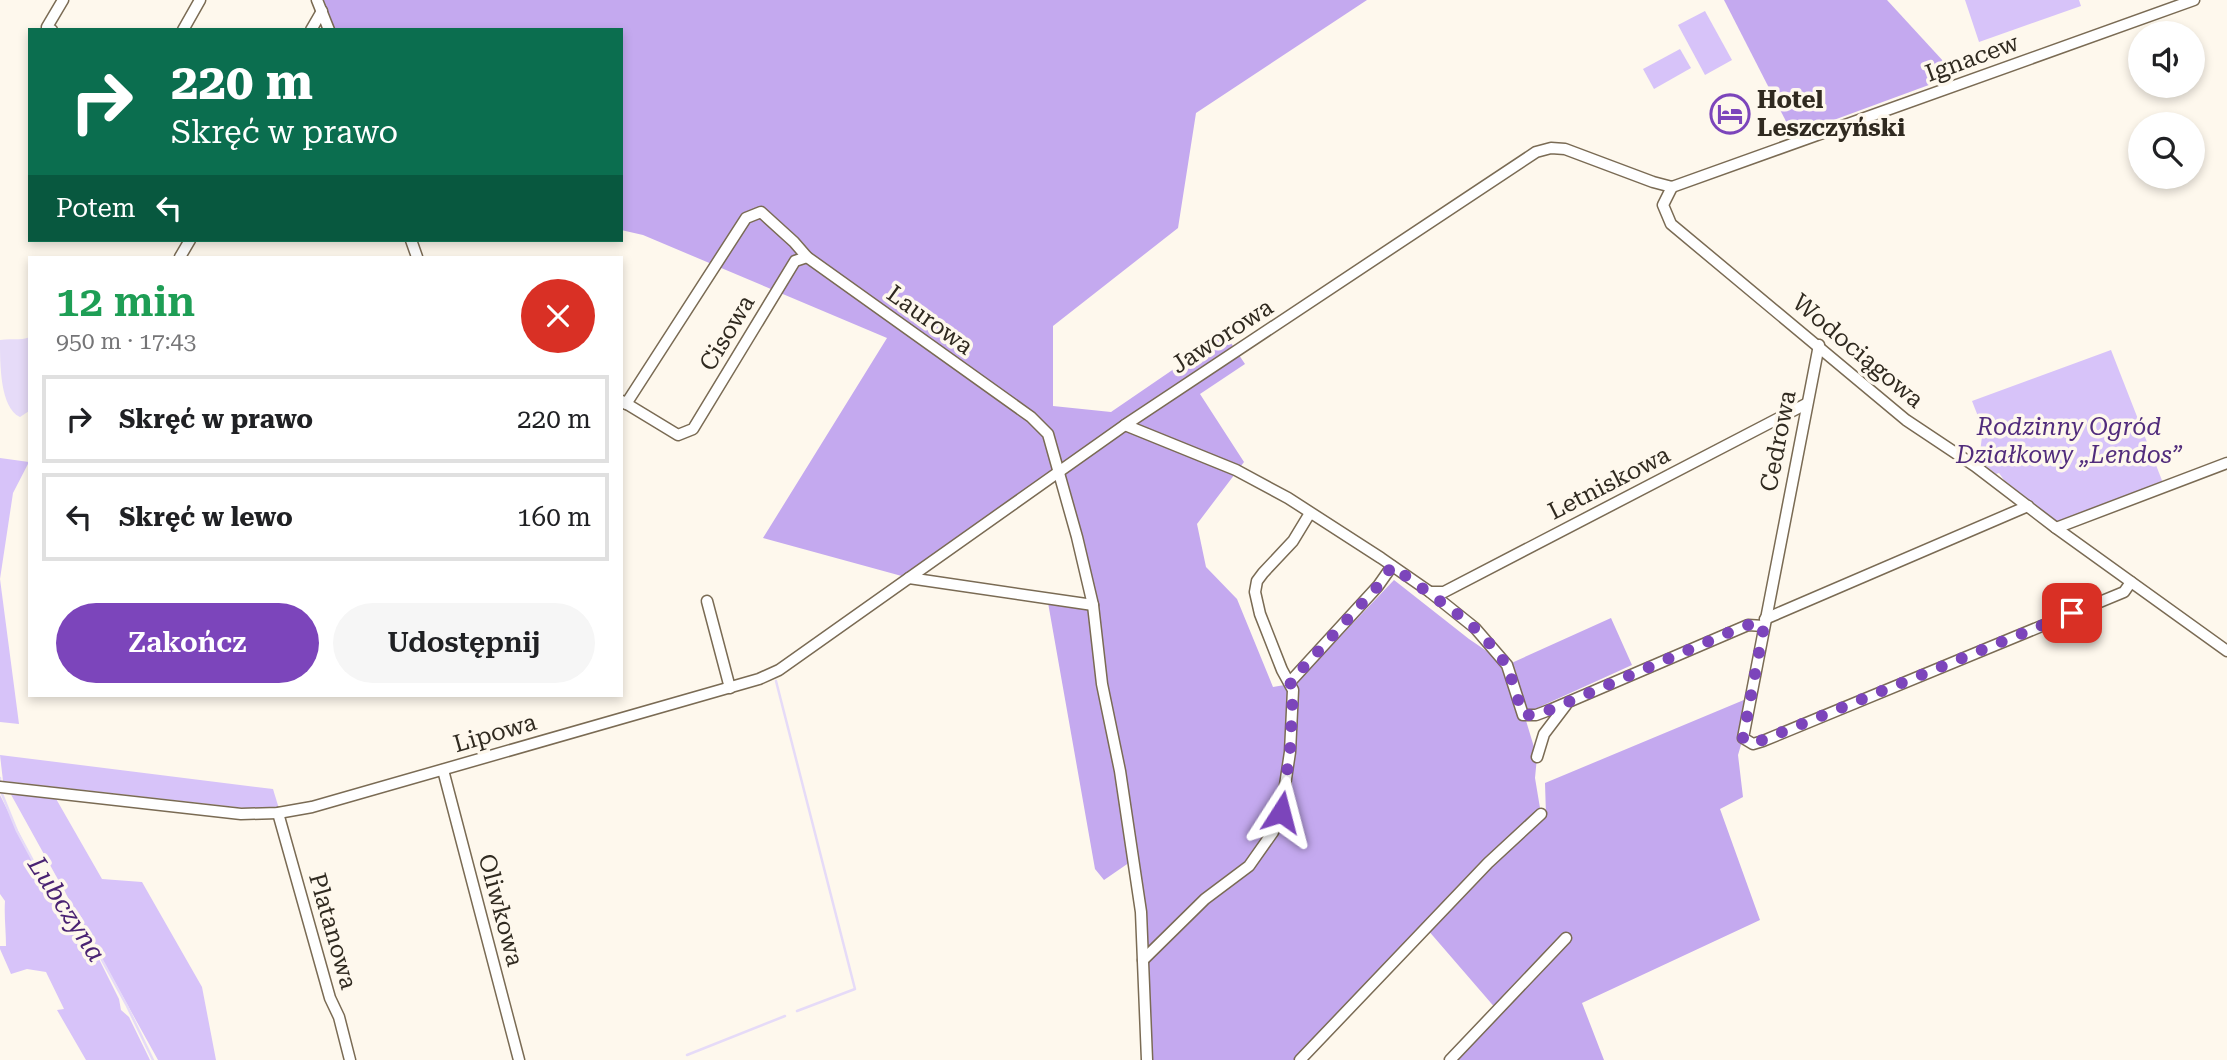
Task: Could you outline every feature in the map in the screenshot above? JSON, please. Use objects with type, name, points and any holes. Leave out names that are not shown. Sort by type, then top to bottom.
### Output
[{"type":"street","points":[[49,28],[63,0]]},
{"type":"street","points":[[184,28],[200,0]]},
{"type":"street","points":[[317,0],[328,28]]},
{"type":"street","name":"Ignacew","points":[[1672,187],[2194,0]]},
{"type":"street","points":[[312,28],[322,11]]},
{"type":"street","name":"Jaworowa","points":[[909,578],[1125,425],[1536,152],[1550,148],[1565,149],[1672,187]]},
{"type":"street","name":"Wodociągowa","points":[[1672,187],[1663,205],[1671,224],[1906,420],[1975,466],[2227,651]]},
{"type":"street","name":"Laurowa","points":[[624,402],[746,218],[761,212],[807,257],[1031,417],[1048,433],[1093,605],[1102,684],[1134,859],[1141,912],[1147,1060]]},
{"type":"street","name":"Cisowa","points":[[624,402],[678,435],[693,429],[795,261],[807,257]]},
{"type":"street","name":"Cedrowa","points":[[1819,345],[1743,738],[1753,744],[2124,592],[2131,582]]},
{"type":"street","name":"Letniskowa","points":[[1430,592],[1444,592],[1806,404]]},
{"type":"street","points":[[1125,425],[1236,470],[1310,513],[1430,592],[1475,628],[1507,665],[1523,715],[1535,715],[1730,632],[1748,625],[1764,623],[2028,506]]},
{"type":"street","points":[[2056,528],[2227,463]]},
{"type":"street","points":[[1143,960],[1205,900],[1249,866],[1273,832],[1281,812],[1290,752],[1293,690],[1282,670],[1260,614],[1255,592],[1262,573],[1293,541],[1310,513]]},
{"type":"street","points":[[1290,682],[1378,586],[1392,566]]},
{"type":"street","points":[[909,578],[1093,605]]},
{"type":"street","name":"Lipowa","points":[[0,787],[227,813],[278,813],[312,807],[759,680],[779,670],[909,578]]},
{"type":"street","points":[[707,601],[730,688]]},
{"type":"street","points":[[1537,757],[1544,734],[1572,700]]},
{"type":"street","name":"Oliwkowa","points":[[443,770],[519,1060]]},
{"type":"street","name":"Platanowa","points":[[278,813],[330,998],[339,1017],[351,1060]]},
{"type":"street","points":[[1300,1060],[1488,863],[1541,814]]},
{"type":"street","points":[[1450,1060],[1566,939]]},
{"type":"green space","points":[[1965,0],[2079,0],[2081,6],[1979,42]]},
{"type":"green space","points":[[1705,11],[1732,60],[1705,75],[1678,25]]},
{"type":"green space","points":[[1680,49],[1691,68],[1654,89],[1643,69]]},
{"type":"green space","name":"Rodzinny Ogród Działkowy „Lendos”","points":[[2111,350],[2163,483],[2059,524],[1999,473],[1996,474],[1979,460],[1983,429],[1972,401]]},
{"type":"green space","points":[[0,458],[28,464],[13,493],[0,579]]},
{"type":"green space","points":[[0,579],[19,724],[0,722]]},
{"type":"green space","points":[[0,755],[273,789],[280,812],[3,781]]},
{"type":"green space","points":[[9,791],[55,797],[102,879],[142,882],[202,987],[216,1060],[158,1060]]},
{"type":"green space","points":[[0,795],[33,861],[89,939],[119,999],[121,1010],[129,1017],[150,1060],[86,1060],[57,1010],[64,1009],[46,972],[27,969],[11,974],[0,949],[0,946],[6,946],[5,901],[0,894]]},
{"type":"shaded area","points":[[317,0],[1367,0],[1196,113],[1178,228],[1053,326],[1053,406],[1111,412],[1225,334],[1245,364],[1200,394],[1244,462],[1197,524],[1206,567],[1237,599],[1273,687],[1296,683],[1394,580],[1507,665],[1611,618],[1632,665],[1524,714],[1537,757],[1535,778],[1541,814],[1503,850],[1546,815],[1545,783],[1751,697],[1738,755],[1743,797],[1720,809],[1760,920],[1582,1003],[1604,1060],[1453,1060],[1497,1010],[1427,929],[1304,1060],[1149,1060],[1133,860],[1104,880],[1095,869],[1047,597],[1092,605],[1059,471],[909,578],[763,538],[887,338],[643,235],[623,230],[623,28],[333,28],[320,14]]},
{"type":"shaded area","points":[[1724,0],[1887,0],[1956,75],[1793,135]]},
{"type":"shaded area","points":[[28,338],[28,412],[20,417],[8,405],[5,395],[0,340]]},
{"type":"waterway","points":[[776,681],[855,989],[797,1011]]},
{"type":"waterway","name":"Lubczyna","points":[[2,794],[17,831],[39,872],[83,925],[153,1060]]},
{"type":"waterway","points":[[687,1055],[785,1016]]},
{"type":"place","name":"Hotel Leszczyński","points":[[1730,114]]},
{"type":"route","points":[[1281,812],[1290,752],[1293,690],[1290,682],[1378,586],[1392,566],[1430,592],[1485,638],[1507,665],[1523,715],[1535,715],[1552,709],[1748,625],[1764,626],[1743,738],[1753,744],[2072,613]]}]
